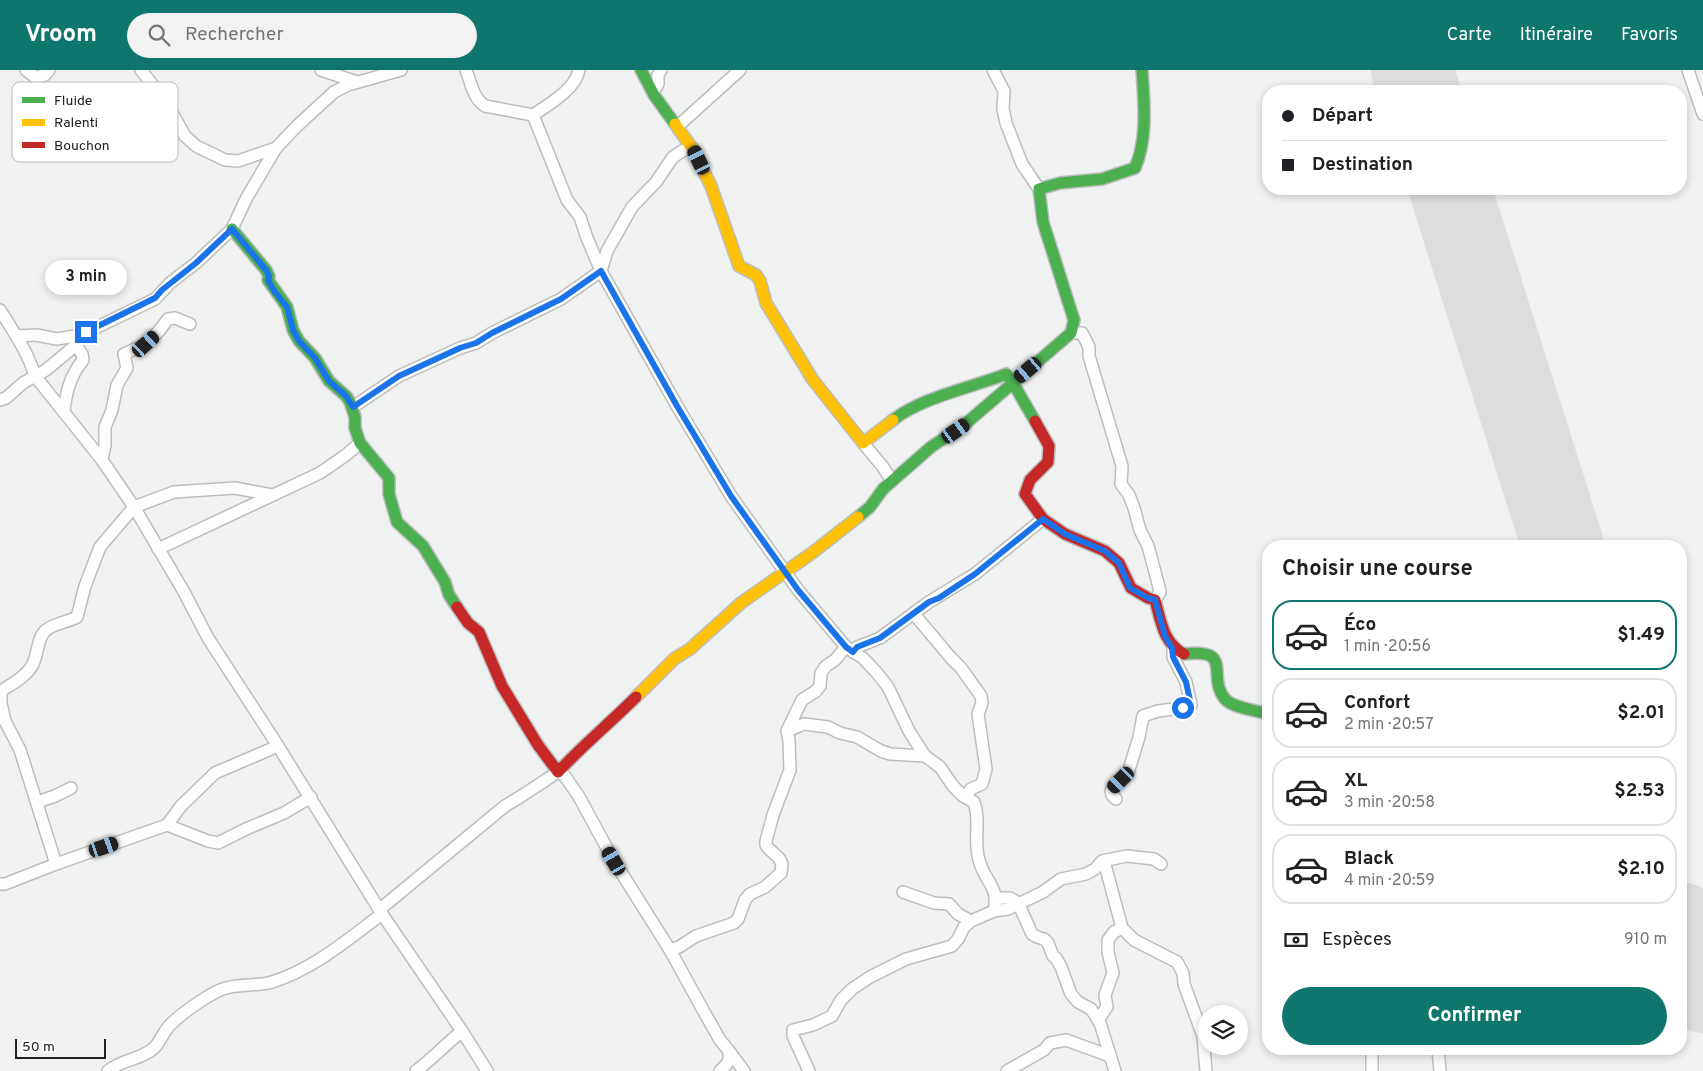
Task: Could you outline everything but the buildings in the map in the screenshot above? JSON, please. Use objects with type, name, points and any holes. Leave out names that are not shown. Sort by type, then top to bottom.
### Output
[{"type":"street","points":[[26,70],[36,77],[45,75],[49,70]]},
{"type":"street","points":[[141,70],[150,82]]},
{"type":"street","points":[[321,70],[358,83]]},
{"type":"street","points":[[0,400],[46,370],[79,340],[155,298],[162,290],[196,263],[232,229],[246,199],[276,148],[334,92],[341,88],[401,70]]},
{"type":"street","points":[[466,70],[475,95],[485,106],[533,115],[561,96],[578,76],[579,70]]},
{"type":"street","points":[[642,70],[652,92],[678,126],[712,186],[734,258],[739,266],[756,275],[760,281],[766,303],[813,380],[883,467],[892,481]]},
{"type":"street","points":[[652,92],[658,84],[658,75],[661,70]]},
{"type":"street","points":[[678,126],[740,70]]},
{"type":"street","points":[[993,70],[1004,91],[1003,108],[1006,124],[1022,164],[1038,189],[1043,222],[1061,275],[1076,333],[1089,347],[1122,466],[1121,484],[1129,495],[1140,530],[1148,546],[1160,592],[1155,600],[1165,636],[1186,682],[1191,705],[1189,707],[1158,711],[1143,716],[1128,773],[1111,791],[1112,796],[1116,798]]},
{"type":"street","points":[[1038,189],[1052,183],[1094,179],[1135,168],[1141,154],[1143,132],[1144,89],[1142,70]]},
{"type":"street","points":[[1688,70],[1703,114]]},
{"type":"street","points":[[533,115],[567,200],[580,217],[601,271],[731,496],[798,590],[850,650],[863,658],[888,687],[909,731],[925,756],[940,767],[953,786],[970,800],[977,814],[976,848],[978,859],[995,892],[994,911]]},
{"type":"street","points":[[178,123],[185,136],[196,146],[225,160],[238,161],[276,148]]},
{"type":"street","points":[[353,407],[399,376],[460,348],[476,343],[492,333],[561,299],[601,271],[607,251],[632,207],[656,182],[673,157],[688,146]]},
{"type":"street","points":[[232,229],[266,270],[269,276],[268,280],[287,307],[293,330],[299,341],[315,358],[329,381],[346,396],[353,407],[360,442],[389,478],[390,504],[397,522],[423,546],[445,582],[449,595],[460,612],[468,623],[479,632],[502,686],[538,745],[558,772],[564,775],[578,795],[614,861],[670,950],[720,1040],[744,1071]]},
{"type":"street","points":[[0,310],[32,365],[35,376],[102,460],[134,507],[184,592],[208,638],[278,746],[381,912],[487,1071]]},
{"type":"street","points":[[102,460],[106,427],[117,385],[127,368],[124,354],[146,344],[168,319],[175,318],[190,324]]},
{"type":"street","points":[[108,1071],[115,1065],[142,1055],[155,1047],[170,1025],[204,999],[232,986],[270,983],[291,976],[314,963],[381,912],[505,806],[527,794],[536,785],[558,772],[581,747],[617,716],[674,659],[690,649],[742,603],[812,553],[870,507],[883,489],[932,447],[964,425],[1013,382],[1076,333]]},
{"type":"street","points":[[16,336],[36,335],[57,339],[79,340]]},
{"type":"street","points":[[64,412],[66,392],[83,360],[79,340]]},
{"type":"street","points":[[863,443],[899,415],[935,398],[1006,374],[1010,377],[1050,446],[1048,462],[1040,468],[1024,490],[1025,494],[1043,519],[1065,534],[1105,551],[1119,563],[1130,588],[1155,600]]},
{"type":"street","points":[[158,549],[320,473],[346,455],[360,442]]},
{"type":"street","points":[[56,864],[20,750],[5,721],[1,703],[1,691],[22,677],[33,665],[41,637],[45,632],[62,622],[68,622],[76,618],[100,547],[134,507],[174,492],[235,488],[272,495]]},
{"type":"street","points":[[670,950],[679,947],[696,936],[734,923],[750,894],[765,887],[781,873],[782,864],[779,858],[769,849],[766,841],[773,815],[790,770],[787,730],[802,700],[820,686],[821,672],[826,666],[850,650],[880,638],[929,602],[939,598],[975,574],[1043,519]]},
{"type":"street","points":[[914,614],[961,668],[981,696],[982,703],[978,714],[986,769],[982,784],[971,790],[970,800]]},
{"type":"street","points":[[1172,648],[1184,654],[1203,652],[1213,656],[1216,662],[1221,691],[1226,700],[1233,705],[1262,712]]},
{"type":"street","points":[[787,730],[804,724],[828,727],[840,733],[857,737],[890,754],[925,756]]},
{"type":"street","points":[[0,884],[5,884],[56,864],[167,826],[181,806],[215,773],[278,746]]},
{"type":"street","points":[[37,802],[71,788]]},
{"type":"street","points":[[167,826],[218,843],[284,813],[310,797]]},
{"type":"street","points":[[809,1071],[793,1036],[793,1030],[813,1026],[832,1016],[841,1000],[852,989],[882,971],[906,959],[952,946],[964,927],[971,921],[994,911],[1008,909],[1043,892],[1061,879],[1086,874],[1127,856],[1154,859],[1160,864]]},
{"type":"street","points":[[1102,866],[1122,928],[1134,940],[1177,962],[1183,973],[1184,984],[1203,1036],[1206,1071]]},
{"type":"street","points":[[903,892],[934,903],[949,904],[958,914],[971,921]]},
{"type":"street","points":[[996,898],[1010,898],[1018,903],[1032,934],[1037,938],[1044,938],[1048,943],[1052,956],[1056,958],[1061,967],[1071,994],[1078,1002],[1091,1009],[1098,1020],[1116,1071]]},
{"type":"street","points":[[1098,1020],[1107,1007],[1105,995],[1112,977],[1108,940],[1114,932],[1122,928]]},
{"type":"street","points":[[416,1071],[462,1031]]},
{"type":"street","points":[[1007,1071],[1044,1050],[1050,1043],[1066,1040],[1110,1056]]},
{"type":"street","points":[[720,1071],[727,1064],[729,1051]]},
{"type":"street","points":[[1372,1055],[1372,1071]]},
{"type":"street","points":[[1439,1055],[1440,1071]]},
{"type":"runway","points":[[1412,70],[1417,85]]},
{"type":"runway","points":[[1452,195],[1561,540]]},
{"type":"runway","points":[[1687,942],[1703,992]]},
{"type":"traffic: fast","points":[[641,70],[654,95],[675,124]]},
{"type":"traffic: fast","points":[[1035,421],[1013,383],[1071,333],[1074,320],[1043,222],[1039,189],[1060,183],[1102,179],[1135,168],[1142,145],[1143,132],[1142,70]]},
{"type":"traffic: fast","points":[[232,229],[266,270],[269,276],[268,280],[287,307],[293,330],[299,341],[315,358],[329,381],[350,402],[360,443],[389,478],[389,494],[397,522],[423,546],[445,582],[449,595],[457,607]]},
{"type":"traffic: fast","points":[[858,517],[870,507],[883,489],[931,447],[964,425],[1013,383],[1006,374],[932,399],[893,420]]},
{"type":"traffic: fast","points":[[1184,654],[1200,653],[1209,655],[1214,660],[1220,690],[1225,699],[1240,707],[1262,712]]},
{"type":"traffic: slow","points":[[675,124],[692,148],[711,186],[739,266],[756,275],[760,281],[766,303],[813,380],[863,443],[893,420]]},
{"type":"traffic: slow","points":[[636,697],[674,659],[690,649],[741,603],[812,553],[858,517]]},
{"type":"traffic: jam","points":[[1035,421],[1049,446],[1048,462],[1030,480],[1025,494],[1043,519],[1065,534],[1105,551],[1119,563],[1131,588],[1155,600],[1167,638],[1171,644],[1184,654]]},
{"type":"traffic: jam","points":[[457,607],[468,623],[479,632],[502,686],[538,745],[558,772],[636,697]]},
{"type":"route","points":[[86,332],[148,303],[170,282],[196,263],[220,238],[232,229],[266,270],[269,276],[268,280],[287,307],[293,330],[299,341],[315,358],[329,381],[346,396],[353,407],[399,376],[460,348],[476,343],[492,333],[561,299],[601,271],[677,406],[731,496],[798,590],[846,647],[853,652],[857,647],[880,638],[929,602],[939,598],[975,574],[1043,519],[1065,534],[1105,551],[1119,563],[1130,588],[1155,600],[1165,636],[1172,648],[1173,657],[1181,675],[1186,682],[1191,705],[1183,708]]}]
